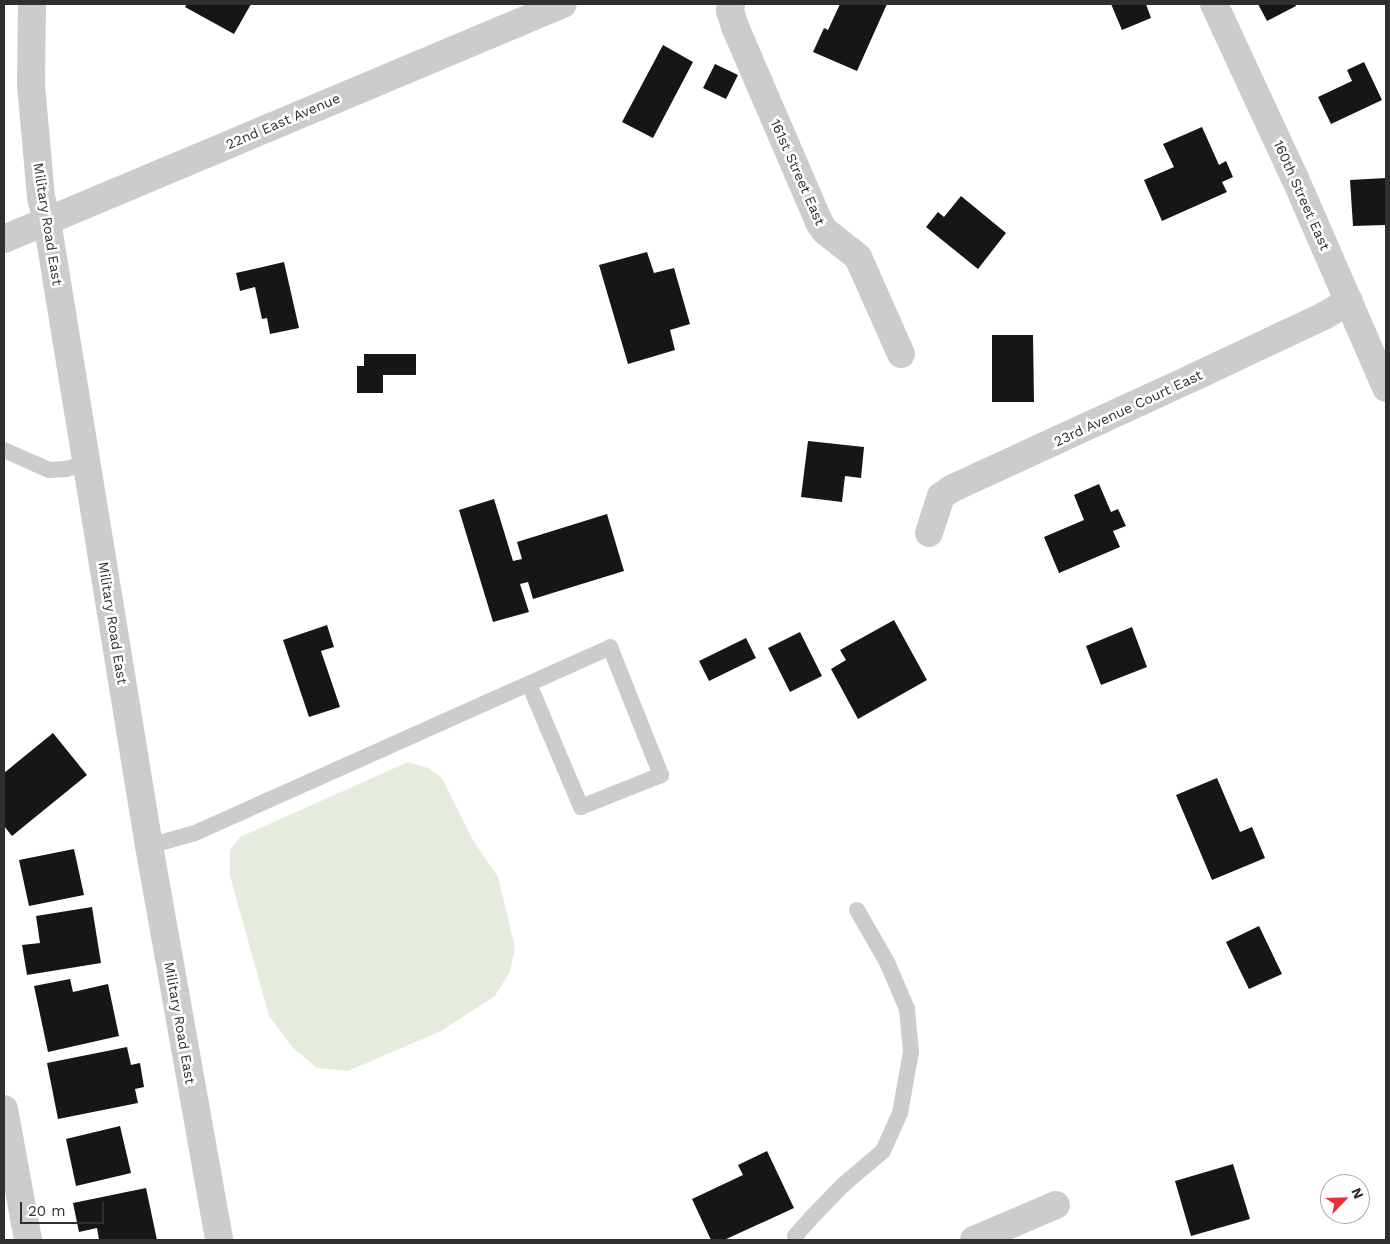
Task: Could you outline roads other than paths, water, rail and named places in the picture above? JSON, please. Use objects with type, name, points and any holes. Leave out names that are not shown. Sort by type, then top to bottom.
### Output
[{"type":"street","name":"Military Road East","points":[[32,4],[30,42],[34,131],[41,198],[47,221],[149,846],[219,1240]]},
{"type":"street","name":"22nd East Avenue","points":[[4,239],[563,4]]},
{"type":"street","name":"161st Street East","points":[[731,4],[730,11],[736,29],[820,224],[825,231],[858,257],[901,354]]},
{"type":"street","name":"160th Street East","points":[[1214,4],[1349,300],[1386,388]]},
{"type":"street","name":"23rd Avenue Court East","points":[[929,533],[941,496],[953,488],[1324,316],[1349,300]]},
{"type":"street","points":[[4,1109],[28,1240]]},
{"type":"street","points":[[974,1240],[1056,1205]]},
{"type":"lane","points":[[4,450],[49,470],[66,469],[87,462]]},
{"type":"lane","points":[[149,846],[195,833],[529,684],[610,648],[661,775],[581,807],[529,684]]},
{"type":"lane","points":[[796,1240],[795,1236],[837,1191],[883,1151],[900,1113],[911,1052],[907,1009],[887,962],[857,910]]}]
